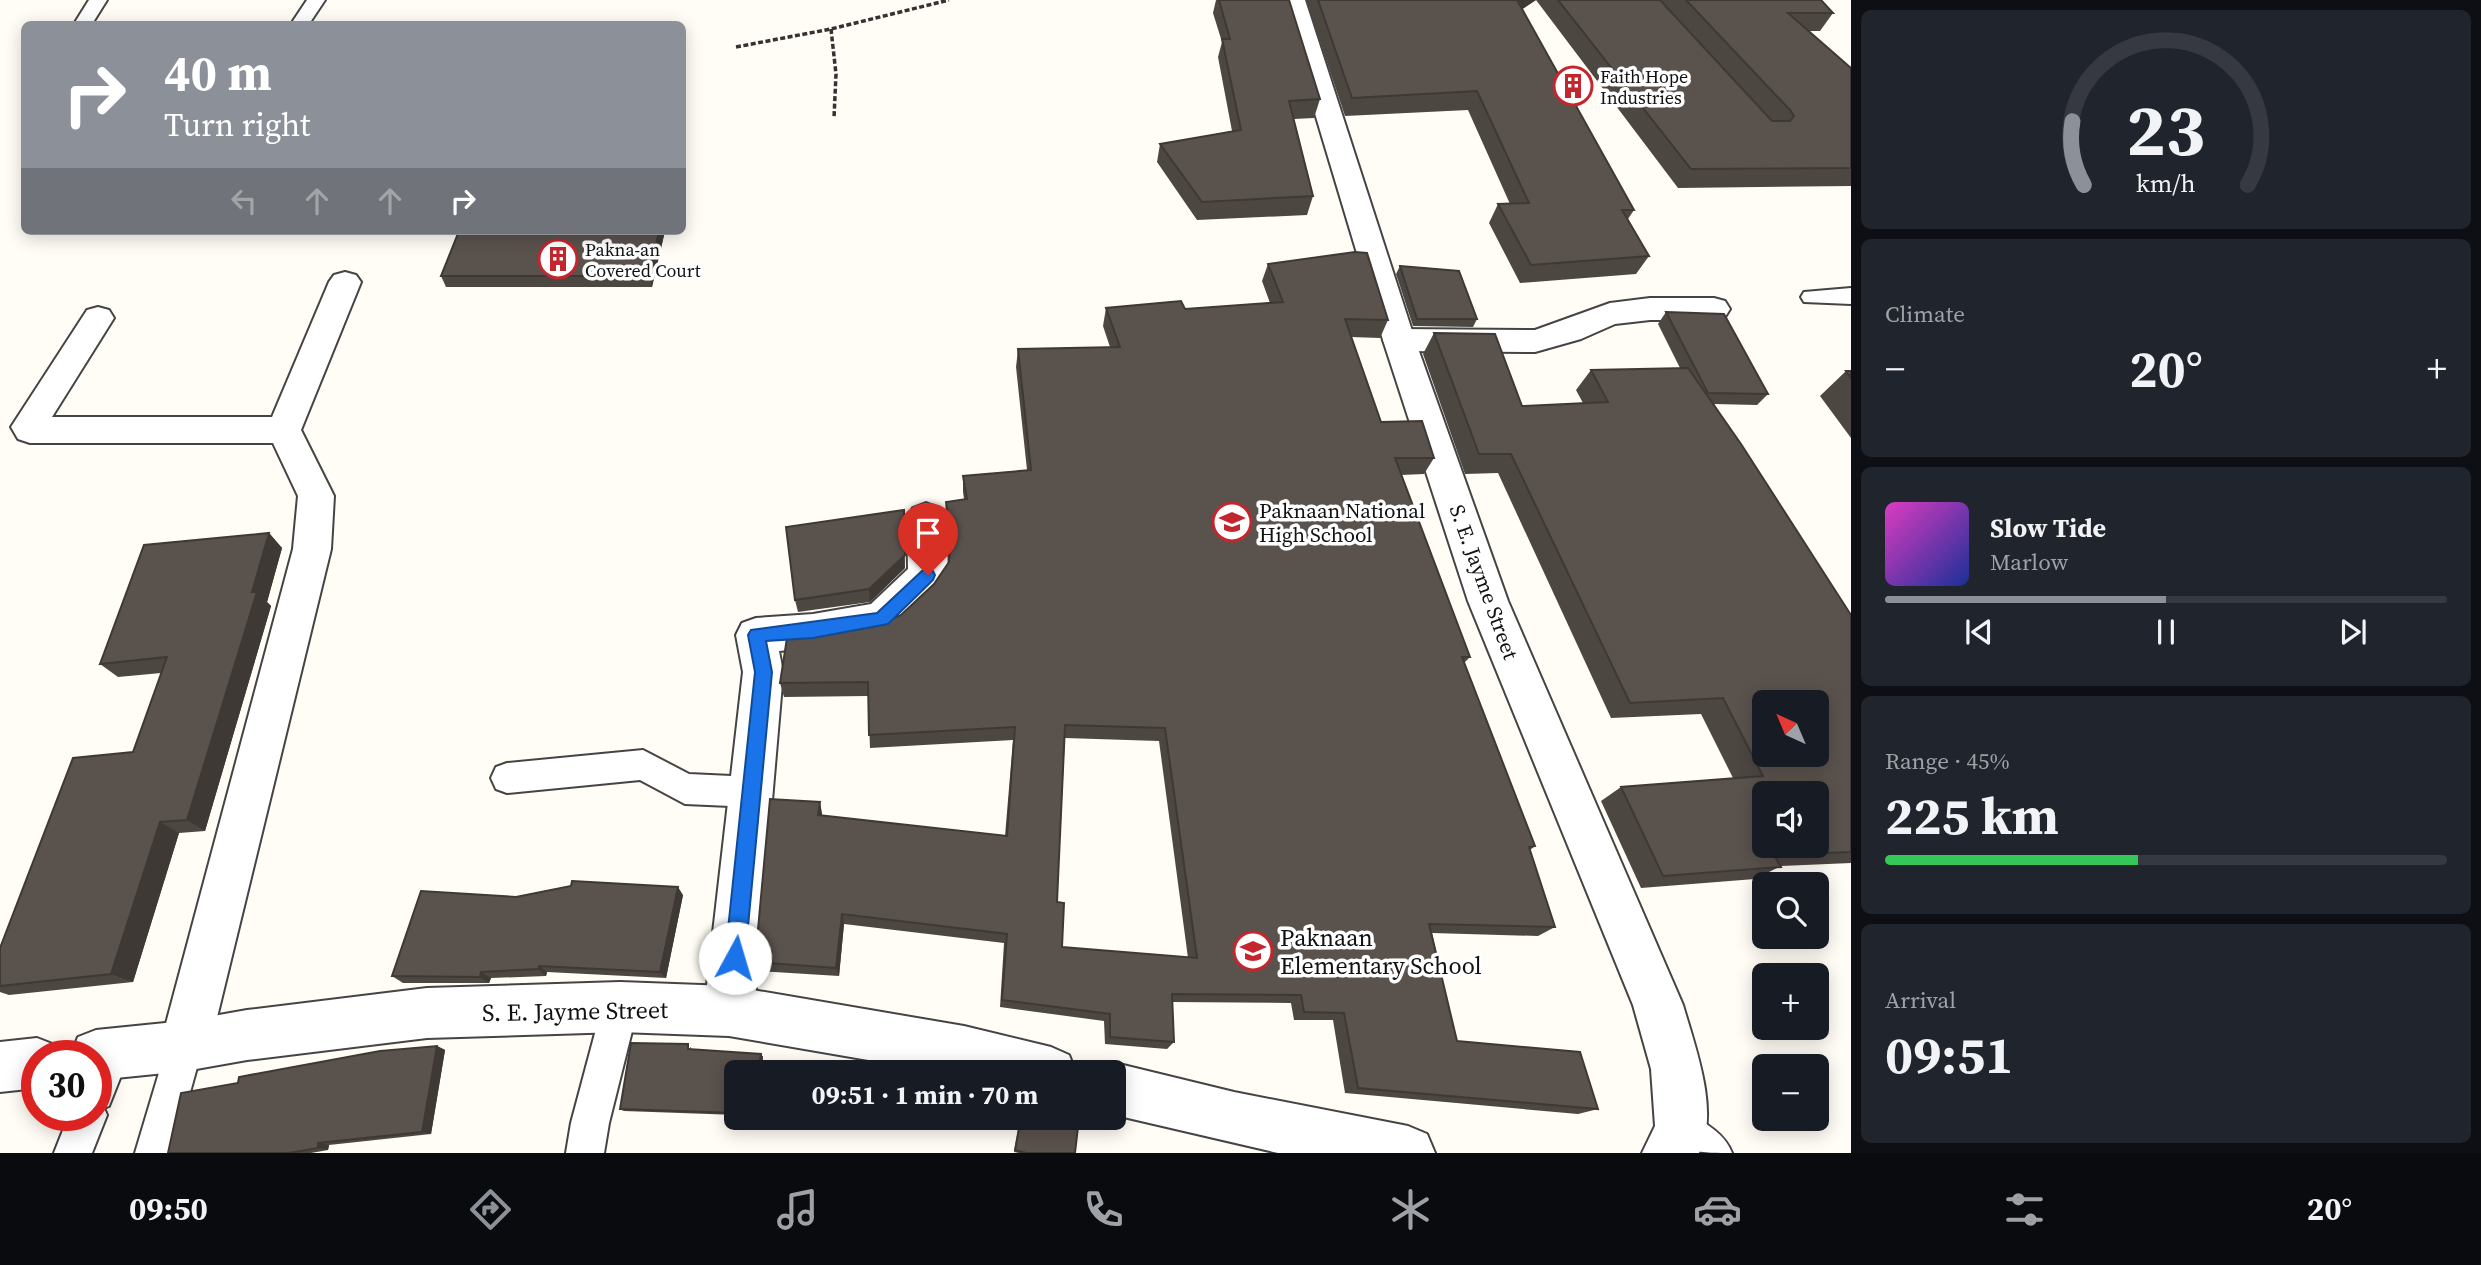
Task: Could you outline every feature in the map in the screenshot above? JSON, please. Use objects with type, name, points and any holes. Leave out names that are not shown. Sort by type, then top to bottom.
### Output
[{"type":"street","name":"S. E. Jayme Street","points":[[1293,0],[1398,340],[1488,601],[1658,1005],[1676,1069],[1676,1142]]},
{"type":"street","points":[[185,1046],[312,549],[316,496],[284,430],[345,282]]},
{"type":"street","points":[[1398,340],[1535,341],[1570,331],[1610,314],[1650,309],[1714,309]]},
{"type":"street","points":[[98,318],[28,427],[30,430],[284,430]]},
{"type":"street","points":[[729,1011],[763,672],[757,635],[813,631],[882,619],[928,575],[926,518]]},
{"type":"street","name":"S. E. Jayme Street","points":[[112,1064],[185,1046],[247,1035],[427,1013],[620,1007],[729,1011],[964,1051],[1000,1060]]},
{"type":"street","points":[[0,1067],[21,1065]]},
{"type":"street","points":[[1126,1091],[1234,1118],[1408,1153]]},
{"type":"lane","points":[[85,21],[99,0]]},
{"type":"lane","points":[[302,21],[316,0]]},
{"type":"lane","points":[[1812,297],[1851,296]]},
{"type":"lane","points":[[507,778],[643,765],[685,789],[753,792]]},
{"type":"lane","points":[[585,1153],[590,1123],[620,1007]]},
{"type":"lane","points":[[154,1153],[185,1046]]},
{"type":"lane","points":[[73,1153],[82,1131]]},
{"type":"lane","points":[[1676,1142],[1713,1153]]},
{"type":"path","points":[[736,47],[831,29],[949,0]]},
{"type":"path","points":[[831,29],[836,74],[834,118]]},
{"type":"building","points":[[1219,0],[1289,0],[1320,99],[1289,101],[1313,196],[1202,202],[1160,144],[1241,130],[1222,39],[1230,39]]},
{"type":"building","points":[[1318,0],[1517,0],[1634,210],[1622,210],[1649,256],[1531,265],[1498,204],[1529,203],[1477,91],[1352,98]]},
{"type":"building","points":[[1558,0],[1660,0],[1772,121],[1790,121],[1794,116],[1790,110],[1686,0],[1821,0],[1833,13],[1788,13],[1851,68],[1851,168],[1691,169]]},
{"type":"building","name":"Pakna-an Covered Court","points":[[457,235],[658,235],[649,276],[441,276]]},
{"type":"building","points":[[1355,252],[1367,253],[1388,320],[1345,319],[1381,422],[1422,421],[1434,458],[1395,458],[1470,657],[1462,657],[1535,846],[1529,847],[1555,927],[1429,924],[1457,1041],[1580,1052],[1598,1109],[1358,1088],[1344,1013],[1304,1012],[1301,995],[1172,994],[1174,1042],[1110,1037],[1110,1014],[1002,1000],[1007,934],[842,914],[836,968],[755,962],[770,799],[820,802],[818,815],[1007,836],[1015,727],[869,735],[868,682],[780,683],[787,638],[872,627],[901,615],[934,584],[949,562],[951,535],[946,502],[967,499],[963,476],[1031,470],[1018,349],[1120,347],[1106,308],[1181,301],[1185,309],[1283,302],[1268,264]],"holes":[[[1065,725],[1165,728],[1197,958],[1062,947],[1064,903],[1057,902]]]},
{"type":"building","points":[[1400,266],[1459,271],[1477,319],[1417,319]]},
{"type":"building","points":[[1666,312],[1724,314],[1768,394],[1708,393]]},
{"type":"building","points":[[1434,333],[1495,334],[1522,406],[1608,402],[1591,370],[1688,368],[1741,444],[1851,615],[1851,852],[1829,853],[1829,781],[1752,781],[1752,858],[1776,858],[1781,867],[1663,876],[1621,787],[1763,776],[1758,767],[1829,767],[1829,690],[1752,690],[1752,755],[1723,698],[1630,703],[1511,454],[1479,454]]},
{"type":"building","points":[[904,510],[905,555],[869,589],[795,600],[786,527]]},
{"type":"building","points":[[269,533],[252,592],[257,592],[187,820],[160,822],[111,974],[0,986],[0,948],[73,758],[133,752],[167,657],[100,664],[144,545]]},
{"type":"building","points":[[572,881],[678,887],[660,972],[539,966],[538,969],[481,972],[480,977],[392,976],[421,891],[516,897],[571,886]]},
{"type":"building","points":[[631,1043],[688,1044],[688,1049],[761,1054],[760,1060],[724,1060],[724,1113],[620,1109]]},
{"type":"building","points":[[437,1046],[422,1132],[318,1143],[318,1148],[289,1153],[168,1153],[181,1093],[238,1083],[239,1077],[380,1051]]},
{"type":"building","points":[[1019,1130],[1078,1130],[1075,1153],[1026,1153],[1015,1150]]},
{"type":"place","name":"Faith Hope Industries","points":[[1573,86]]},
{"type":"place","name":"Pakna-an Covered Court","points":[[558,259]]},
{"type":"place","name":"Paknaan National High School","points":[[1232,522]]},
{"type":"place","name":"Paknaan Elementary School","points":[[1253,951]]},
{"type":"route","points":[[735,958],[763,672],[757,635],[813,631],[882,619],[928,575]]}]
